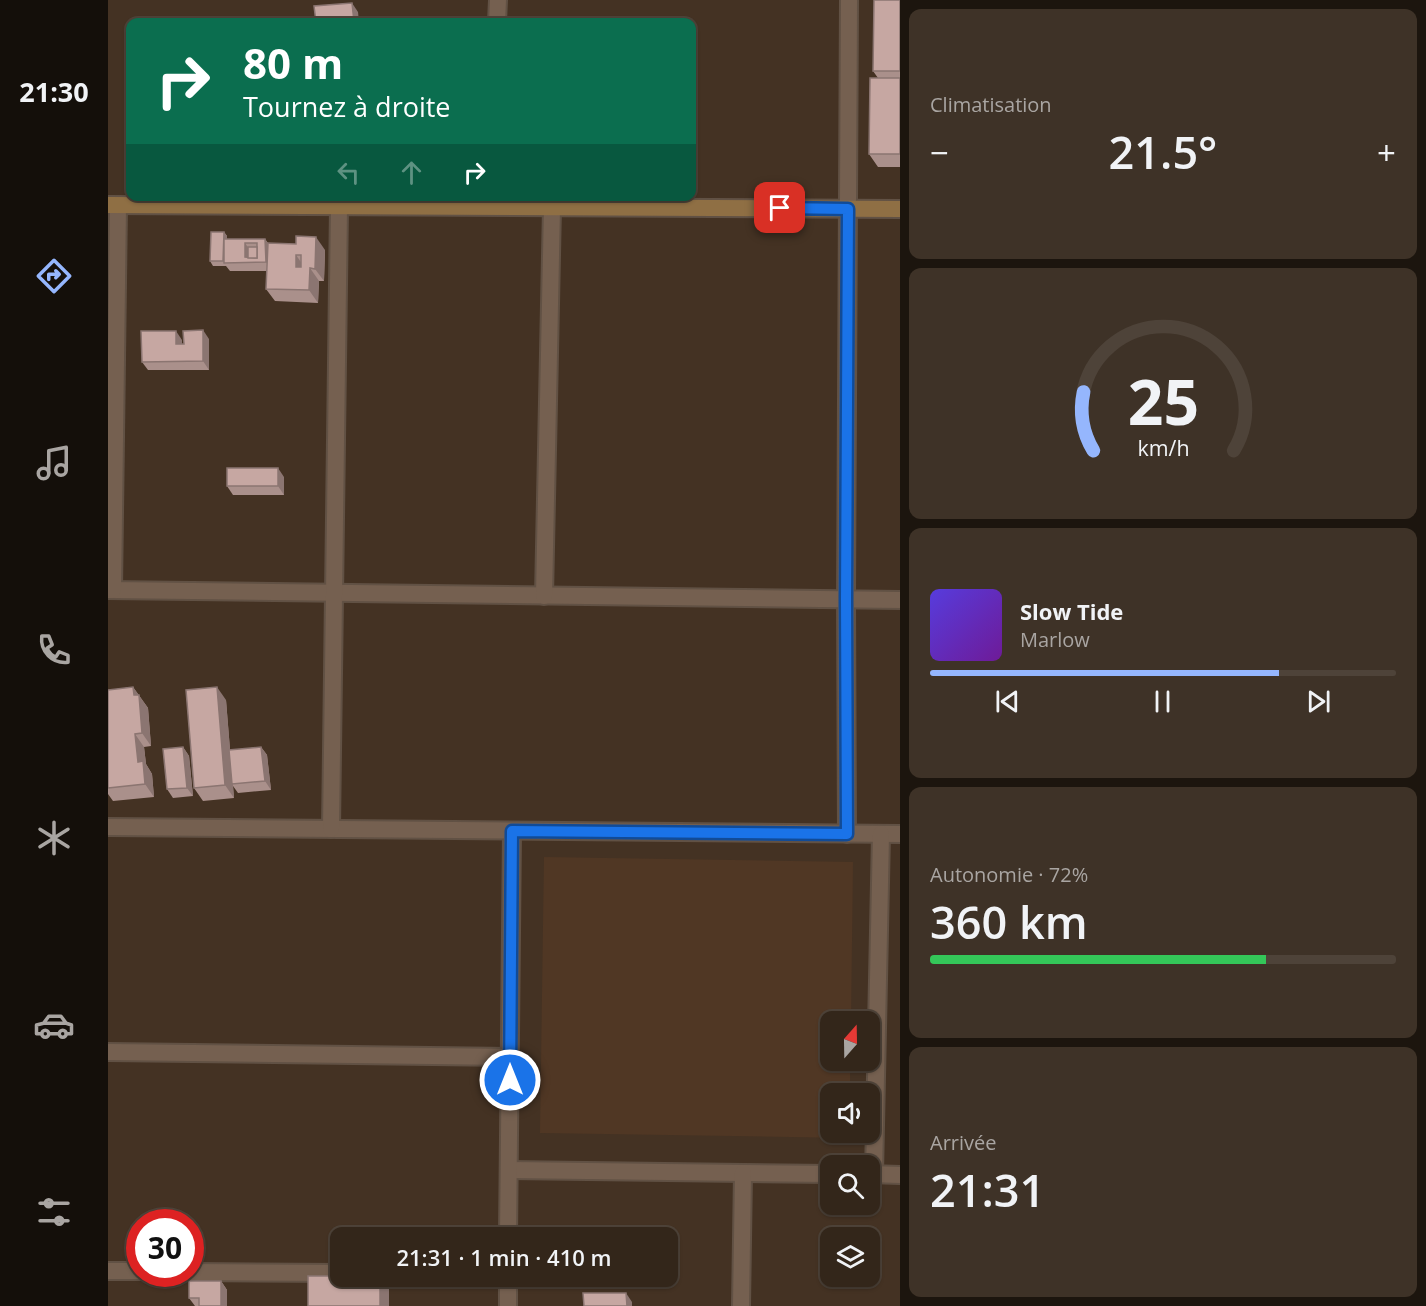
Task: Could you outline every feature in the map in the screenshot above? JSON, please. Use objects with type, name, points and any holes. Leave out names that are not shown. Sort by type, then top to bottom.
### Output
[{"type":"main road","points":[[113,205],[339,207],[494,202],[552,207],[900,209]]},
{"type":"street","points":[[497,18],[498,0]]},
{"type":"street","points":[[847,834],[849,0]]},
{"type":"street","points":[[113,205],[111,590],[900,600]]},
{"type":"street","points":[[332,829],[339,207]]},
{"type":"street","points":[[544,596],[552,207]]},
{"type":"street","points":[[108,827],[900,834]]},
{"type":"street","points":[[508,1227],[512,831]]},
{"type":"street","points":[[873,1155],[881,834]]},
{"type":"street","points":[[108,1052],[510,1057]]},
{"type":"street","points":[[509,1170],[820,1174]]},
{"type":"street","points":[[741,1306],[743,1173]]},
{"type":"street","points":[[880,1174],[900,1175]]},
{"type":"street","points":[[108,1271],[126,1271]]},
{"type":"street","points":[[204,1272],[330,1273]]},
{"type":"street","points":[[508,1287],[508,1306]]},
{"type":"shaded area","points":[[544,857],[853,862],[851,1011],[820,1011],[820,1071],[850,1071],[850,1083],[820,1083],[820,1138],[540,1133]]},
{"type":"building","points":[[874,0],[900,0],[900,71],[873,71]]},
{"type":"building","points":[[352,3],[354,18],[316,18],[314,6]]},
{"type":"building","points":[[870,78],[900,78],[900,154],[869,154]]},
{"type":"building","points":[[211,232],[224,232],[223,261],[210,261]]},
{"type":"building","points":[[296,236],[316,237],[315,269],[310,268],[309,290],[266,289],[268,243],[296,244]],"holes":[[[296,255],[301,255],[301,267],[296,267]]]},
{"type":"building","points":[[224,239],[265,239],[266,262],[224,263]],"holes":[[[245,243],[257,243],[257,258],[245,257]]]},
{"type":"building","points":[[248,247],[257,247],[257,258],[248,258]]},
{"type":"building","points":[[203,330],[203,361],[142,362],[141,331],[176,331],[176,344],[184,344],[183,331]]},
{"type":"building","points":[[227,468],[278,468],[278,486],[227,486]]},
{"type":"building","points":[[133,687],[134,695],[139,695],[142,733],[135,734],[138,762],[143,761],[145,784],[108,788],[108,690]]},
{"type":"building","points":[[217,687],[225,785],[194,788],[186,690]]},
{"type":"building","points":[[183,747],[187,788],[167,789],[163,749]]},
{"type":"building","points":[[261,747],[265,781],[232,784],[229,750]]},
{"type":"building","points":[[308,1276],[330,1276],[330,1287],[380,1287],[380,1306],[308,1306]]},
{"type":"building","points":[[204,1281],[221,1281],[221,1306],[199,1306],[199,1298],[189,1298],[189,1287],[204,1287]]},
{"type":"building","points":[[583,1293],[626,1293],[627,1306],[584,1306]]},
{"type":"route","points":[[510,1080],[512,831],[847,834],[848,209],[780,208]]}]
